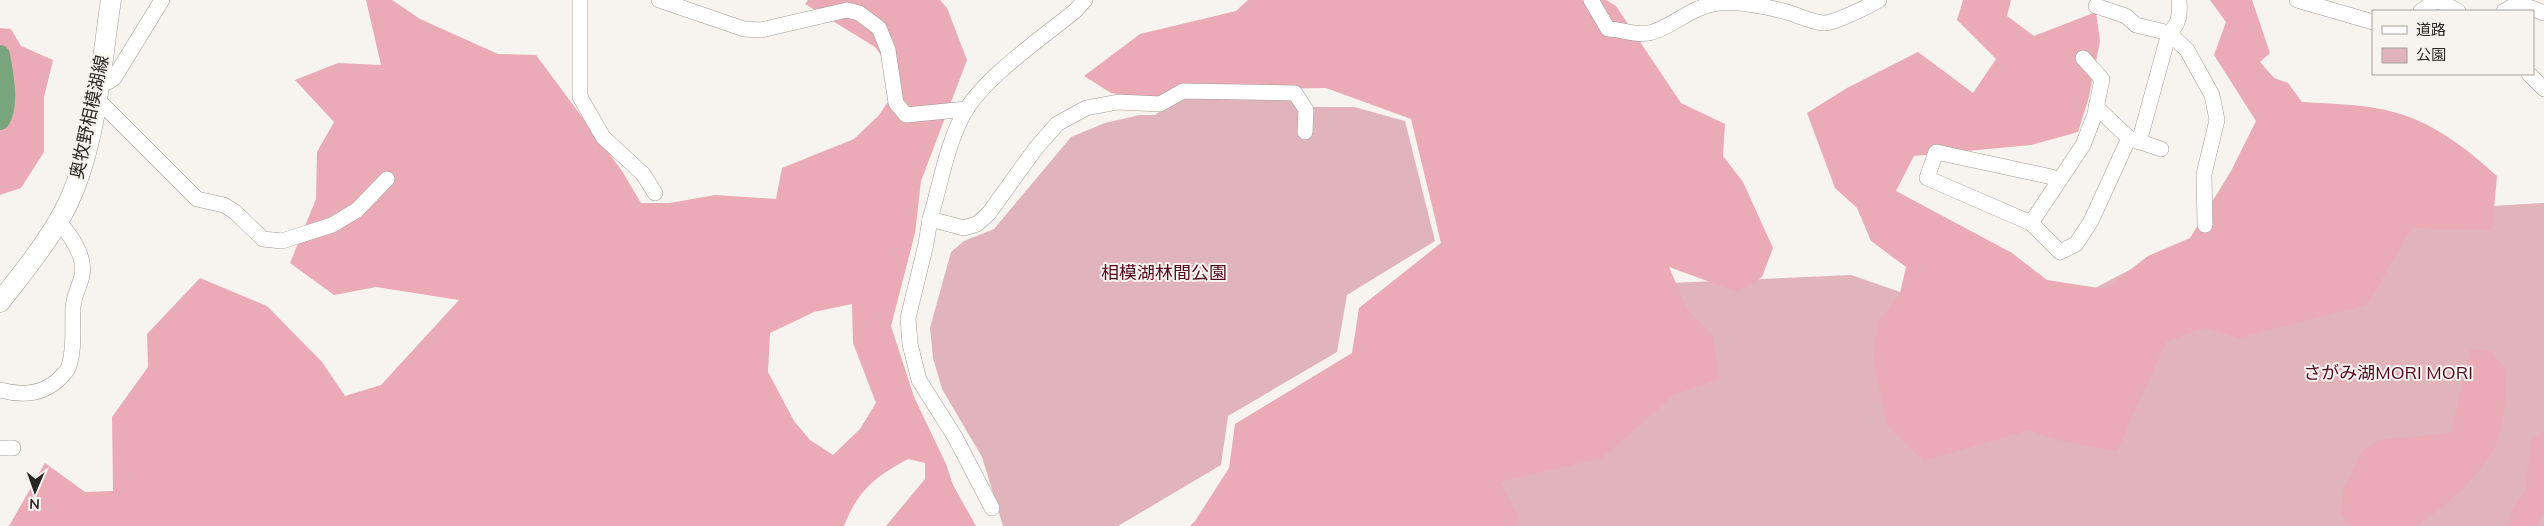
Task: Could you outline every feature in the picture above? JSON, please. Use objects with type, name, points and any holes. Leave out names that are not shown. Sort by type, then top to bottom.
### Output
[{"type":"main road","name":"奥牧野相模湖線","points":[[0,302],[58,222],[72,193],[84,160],[111,0]]},
{"type":"street","points":[[162,0],[114,78],[97,90],[197,199],[224,206],[236,212],[263,239],[282,241],[332,225],[357,210],[387,179]]},
{"type":"street","points":[[580,0],[580,97],[603,137],[643,174],[655,194]]},
{"type":"street","points":[[659,0],[744,29],[761,30],[847,10],[859,13],[879,28],[888,50],[896,103],[906,115],[967,109]]},
{"type":"street","points":[[992,508],[955,437],[919,380],[910,344],[908,318],[926,244],[930,219],[954,138],[967,109],[981,90],[1076,11],[1085,0]]},
{"type":"street","points":[[1591,0],[1608,29],[1622,29],[1638,34],[1650,33],[1687,13],[1708,5],[1721,3],[1786,11],[1824,24],[1863,9],[1879,0]]},
{"type":"street","points":[[2058,181],[2052,177],[1936,152],[1927,178],[2031,223],[2060,252],[2076,244],[2091,221],[2134,140],[2169,33],[2176,27],[2180,14],[2179,0]]},
{"type":"street","points":[[2297,0],[2372,22]]},
{"type":"street","points":[[2422,10],[2437,0],[2456,10]]},
{"type":"street","points":[[2506,10],[2519,3],[2544,13]]},
{"type":"street","points":[[2096,6],[2126,16],[2136,25],[2169,33],[2187,50],[2212,96],[2217,120],[2204,174],[2204,226]]},
{"type":"street","points":[[2031,223],[2083,145],[2096,107],[2102,79],[2083,58]]},
{"type":"street","points":[[2530,75],[2544,89]]},
{"type":"street","points":[[930,219],[964,228],[977,224],[989,213],[1036,148],[1057,124],[1086,108],[1118,102],[1160,104],[1184,91],[1295,93],[1306,110],[1305,132]]},
{"type":"street","points":[[2096,107],[2134,140],[2161,149]]},
{"type":"street","points":[[0,390],[15,394],[34,393],[53,385],[69,369],[73,341],[73,308],[75,292],[82,276],[82,260],[69,234],[58,222]]},
{"type":"green space","name":"相模湖林間公園","points":[[1184,94],[1286,97],[1299,107],[1354,107],[1405,121],[1435,241],[1347,295],[1337,352],[1228,416],[1221,465],[1118,526],[1003,526],[982,457],[942,389],[933,358],[930,328],[951,252],[964,241],[994,229],[1071,137],[1105,123],[1140,115],[1155,115]]},
{"type":"green space","name":"さがみ湖MORI MORI","points":[[2544,203],[2544,526],[1350,526],[1647,284],[1851,275],[2013,331],[2181,243],[2460,208]]},
{"type":"shaded area","points":[[366,0],[392,0],[420,19],[498,54],[536,55],[622,171],[641,203],[670,203],[715,195],[776,199],[782,168],[854,139],[879,115],[901,83],[875,47],[805,4],[808,0],[940,0],[947,8],[967,60],[921,181],[915,233],[891,326],[914,397],[946,464],[953,485],[976,526],[886,526],[925,479],[925,463],[908,459],[886,472],[869,486],[855,503],[844,526],[9,526],[45,463],[85,492],[113,491],[112,417],[148,367],[147,334],[200,278],[267,306],[322,362],[345,396],[381,385],[459,300],[376,287],[334,295],[290,263],[316,199],[317,152],[334,122],[295,80],[338,63],[381,65]],"holes":[[[852,304],[853,343],[876,403],[860,429],[833,455],[810,440],[794,421],[768,372],[770,333],[814,312]]]},
{"type":"shaded area","points":[[1248,0],[1606,0],[1616,6],[1681,103],[1725,124],[1723,156],[1743,182],[1773,248],[1762,277],[1737,292],[1669,267],[1687,309],[1713,336],[1719,379],[1674,395],[1602,458],[1500,482],[1519,517],[1515,526],[1190,526],[1229,468],[1235,424],[1352,353],[1359,308],[1441,243],[1411,119],[1326,88],[1182,90],[1162,101],[1111,93],[1084,76],[1140,34],[1236,11]]},
{"type":"shaded area","points":[[1963,0],[2011,0],[2007,16],[2034,36],[2096,12],[2100,41],[2089,97],[2078,132],[2031,145],[1914,156],[1896,191],[2012,253],[2047,280],[2105,289],[2148,256],[2190,238],[2231,171],[2256,121],[2214,55],[2226,22],[2210,0],[2252,0],[2270,53],[2260,62],[2274,78],[2288,83],[2302,102],[2362,106],[2397,113],[2438,131],[2475,157],[2497,176],[2492,230],[2412,228],[2367,305],[2239,338],[2203,328],[2166,342],[2117,451],[2057,440],[2029,430],[1924,461],[1887,426],[1873,359],[1878,323],[1900,293],[1906,267],[1871,241],[1857,208],[1835,188],[1807,113],[1847,88],[1918,52],[1973,93],[1996,59],[1957,20]]},
{"type":"shaded area","points":[[0,28],[11,29],[21,46],[53,60],[44,97],[44,152],[21,188],[0,195]]},
{"type":"shaded area","points":[[2470,350],[2491,351],[2506,370],[2503,420],[2493,450],[2485,462],[2465,486],[2417,526],[2349,526],[2342,514],[2343,491],[2362,451],[2379,440],[2451,433]]},
{"type":"shaded area","points":[[2544,431],[2544,511],[2535,526],[2508,526],[2513,507],[2527,488],[2526,478],[2532,440]]},
{"type":"waterway","points":[[0,55],[5,97],[5,105],[0,120]]}]
